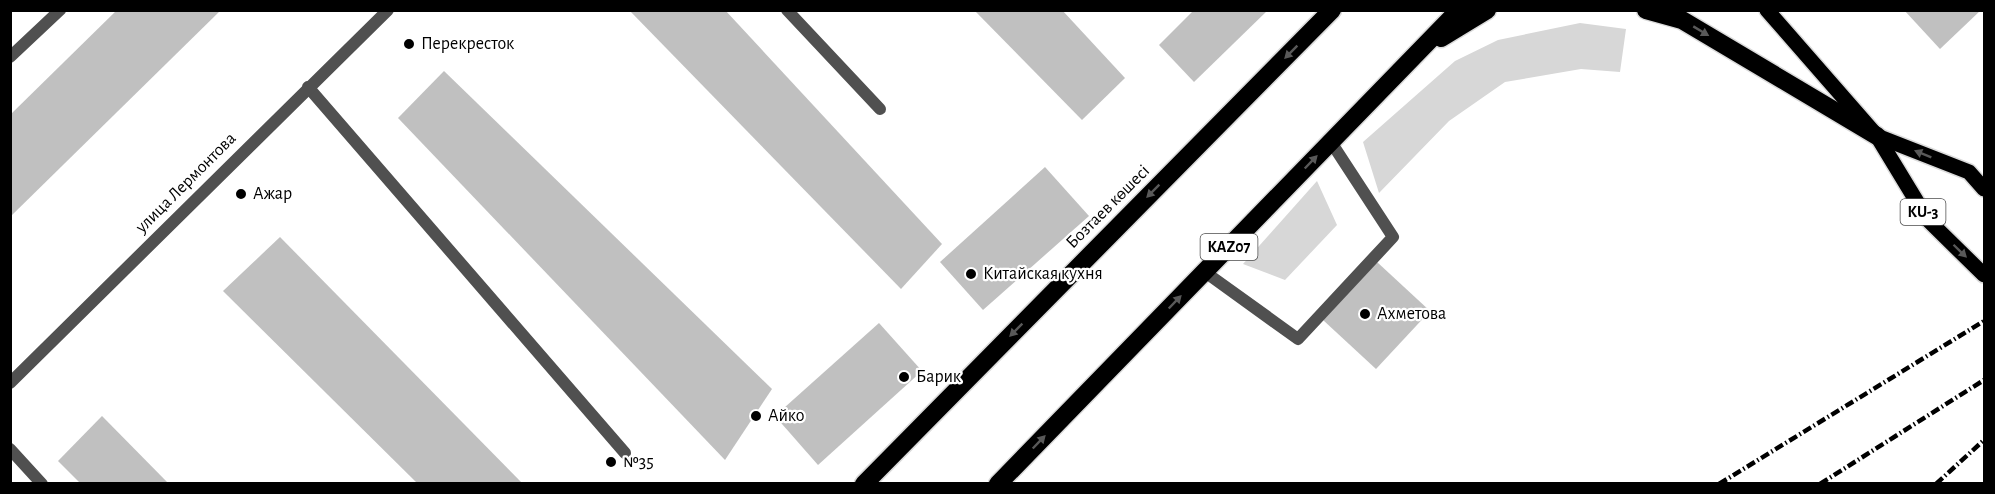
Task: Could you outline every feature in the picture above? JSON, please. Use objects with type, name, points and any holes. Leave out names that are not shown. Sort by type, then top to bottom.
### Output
[{"type":"highway","name":"Бозтаев көшесі","points":[[864,483],[1332,10]]},
{"type":"highway","name":"KAZ07","points":[[998,483],[1459,10]]},
{"type":"highway","points":[[1419,52],[1487,10]]},
{"type":"highway","points":[[1646,10],[1682,20],[1877,136]]},
{"type":"main road","name":"KU-3","points":[[1767,10],[1877,136],[1928,220],[1984,275]]},
{"type":"main road","name":"KU-3","points":[[1877,136],[1969,172],[1984,189]]},
{"type":"street","points":[[10,57],[60,10]]},
{"type":"street","name":"улица Лермонтова","points":[[10,383],[388,10]]},
{"type":"street","points":[[787,10],[880,109]]},
{"type":"street","points":[[308,87],[625,453]]},
{"type":"street","points":[[1205,272],[1298,339],[1393,237],[1332,142]]},
{"type":"street","points":[[10,449],[42,483]]},
{"type":"shaded area","points":[[1580,23],[1626,29],[1620,72],[1581,69],[1505,82],[1449,121],[1379,193],[1363,142],[1455,61],[1498,40]]},
{"type":"shaded area","points":[[1317,181],[1337,225],[1285,280],[1243,264]]},
{"type":"building","points":[[117,10],[221,10],[10,217],[10,115]]},
{"type":"building","points":[[629,10],[725,10],[942,244],[901,289]]},
{"type":"building","points":[[974,10],[1062,10],[1125,78],[1082,120]]},
{"type":"building","points":[[1194,10],[1268,10],[1194,82],[1159,45]]},
{"type":"building","points":[[1904,10],[1981,10],[1940,49]]},
{"type":"building","points":[[444,71],[772,389],[725,460],[398,118]]},
{"type":"building","points":[[1045,167],[1089,216],[983,310],[940,262]]},
{"type":"building","points":[[280,237],[523,484],[418,484],[223,291]]},
{"type":"building","points":[[1377,262],[1430,311],[1376,369],[1323,320]]},
{"type":"building","points":[[879,323],[922,371],[818,465],[775,416]]},
{"type":"building","points":[[102,416],[169,484],[81,484],[58,461]]},
{"type":"railway","points":[[1719,484],[1984,321]]},
{"type":"railway","points":[[1820,484],[1984,380]]},
{"type":"railway","points":[[1936,484],[1984,440]]},
{"type":"place","name":"Перекресток","points":[[409,44]]},
{"type":"place","name":"Ажар","points":[[241,194]]},
{"type":"place","name":"Китайская кухня","points":[[971,274]]},
{"type":"place","name":"Ахметова","points":[[1365,314]]},
{"type":"place","name":"Барик","points":[[904,377]]},
{"type":"place","name":"Айко","points":[[756,416]]},
{"type":"place","name":"№35","points":[[611,462]]}]
